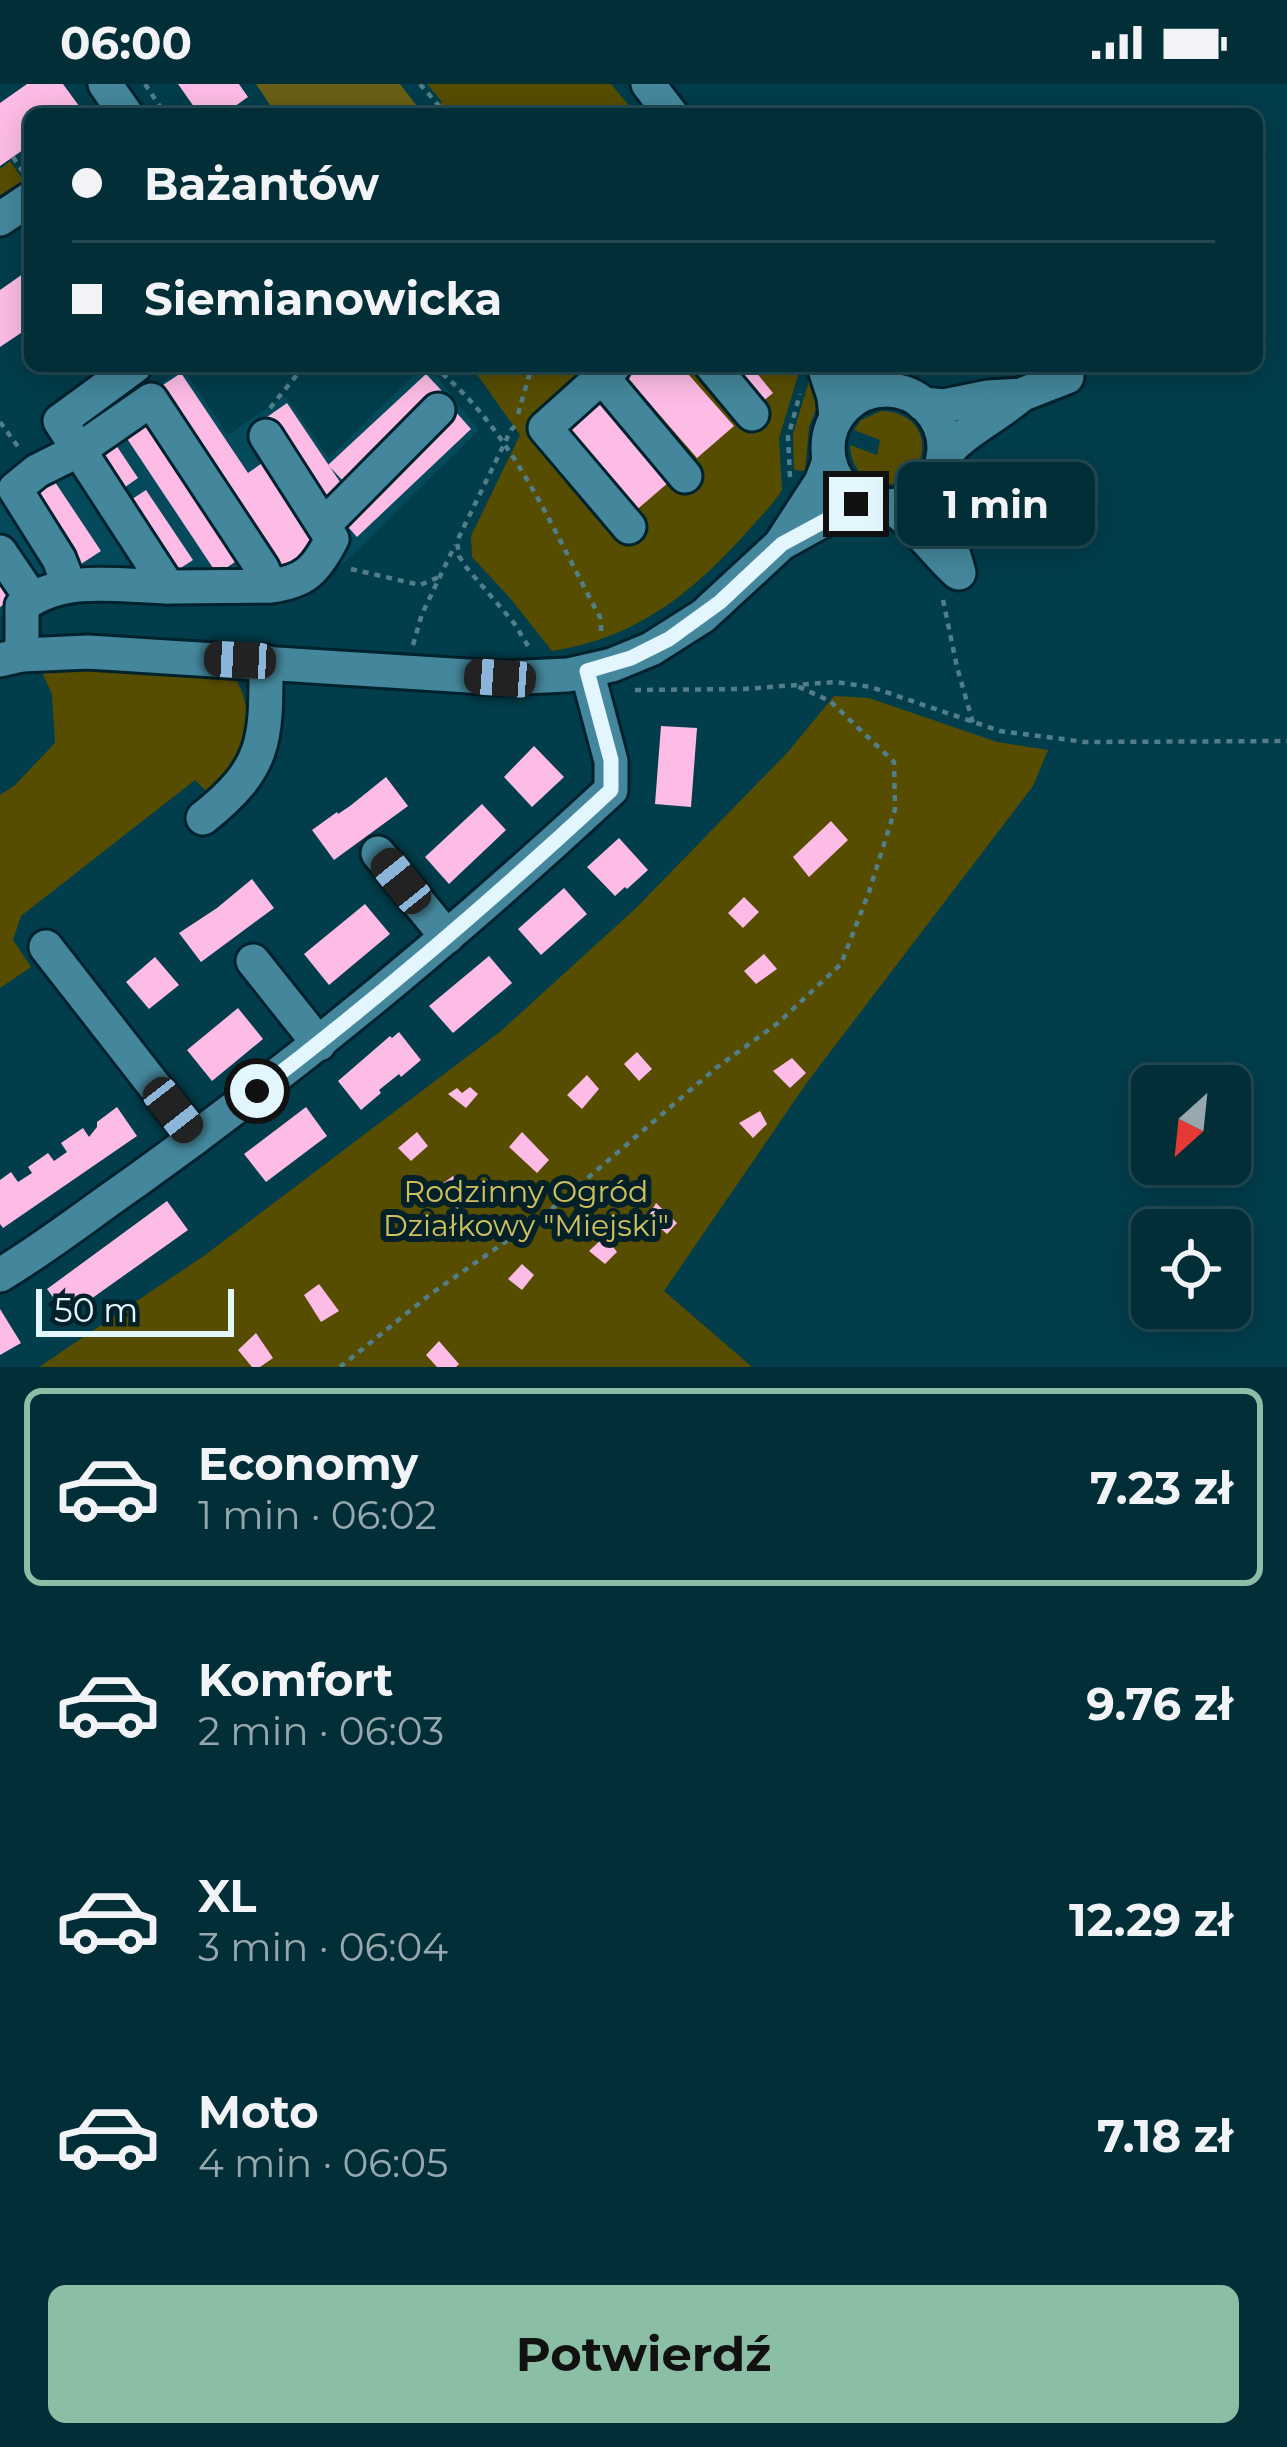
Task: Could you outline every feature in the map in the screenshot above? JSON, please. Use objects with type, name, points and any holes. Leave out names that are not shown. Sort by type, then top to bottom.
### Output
[{"type":"street","points":[[648,84],[666,108]]},
{"type":"street","points":[[127,372],[60,421],[168,586]]},
{"type":"street","points":[[629,527],[544,428],[608,372],[686,476]]},
{"type":"street","points":[[717,372],[752,414]]},
{"type":"street","points":[[857,372],[879,390]]},
{"type":"street","points":[[782,544],[829,461],[834,397],[814,374]]},
{"type":"street","points":[[923,404],[944,406],[1021,395],[1067,377]]},
{"type":"street","points":[[829,461],[842,486],[905,518],[958,573],[937,498],[942,434],[932,412],[908,394],[879,390],[854,399],[836,417]]},
{"type":"street","points":[[266,436],[332,539],[316,566],[294,584],[69,585],[44,591],[22,606],[11,657],[88,652],[590,683],[612,665],[684,630],[782,544],[847,507],[916,497],[961,439],[1021,395]]},
{"type":"street","points":[[69,585],[59,559],[15,489],[151,400],[270,586]]},
{"type":"street","points":[[325,524],[438,410]]},
{"type":"street","points":[[0,552],[32,599]]},
{"type":"street","points":[[203,818],[242,783],[256,760],[266,662]]},
{"type":"street","points":[[0,1275],[319,1044],[611,790],[611,760],[590,683]]},
{"type":"street","points":[[378,853],[447,937]]},
{"type":"street","points":[[46,947],[195,1138]]},
{"type":"street","points":[[253,961],[319,1044]]},
{"type":"path","points":[[420,84],[441,108]]},
{"type":"path","points":[[266,436],[257,423],[299,372]]},
{"type":"path","points":[[441,372],[461,388],[505,442],[600,616],[604,644],[609,642]]},
{"type":"path","points":[[412,650],[422,614],[511,430],[530,372]]},
{"type":"path","points":[[791,485],[788,429],[814,374]]},
{"type":"path","points":[[511,430],[525,417]]},
{"type":"path","points":[[457,541],[466,567],[514,623],[534,656]]},
{"type":"path","points":[[316,566],[420,585],[440,577]]},
{"type":"path","points":[[938,589],[973,723]]},
{"type":"path","points":[[590,683],[641,689],[744,689],[835,682],[871,687],[1000,730],[1085,742],[1287,741]]},
{"type":"path","points":[[340,1367],[432,1293],[548,1213],[716,1068],[778,1024],[841,964],[895,809],[894,762],[830,701],[795,685]]},
{"type":"shaded area","points":[[256,84],[400,84],[418,108],[272,108]]},
{"type":"shaded area","points":[[178,372],[185,372],[228,435],[285,396],[329,458],[417,372],[433,372],[479,430],[347,560],[304,592],[50,605],[0,617],[0,481],[60,440],[121,410]]},
{"type":"green space","points":[[427,84],[611,84],[631,108],[434,108],[442,102]]},
{"type":"green space","points":[[10,161],[24,184],[0,200],[0,169]]},
{"type":"green space","points":[[475,372],[797,372],[798,376],[779,438],[782,490],[769,507],[704,575],[660,610],[610,636],[552,651],[472,557],[471,536],[520,435]]},
{"type":"green space","points":[[811,374],[823,391],[809,427],[805,471],[794,470],[793,434]]},
{"type":"green space","points":[[881,411],[902,415],[922,439],[917,468],[893,484],[864,476],[856,468],[850,445],[877,455],[880,440],[854,430],[861,420]]},
{"type":"green space","points":[[36,659],[221,674],[237,681],[247,712],[248,735],[238,766],[210,795],[195,780],[21,916],[13,940],[31,967],[0,988],[0,795],[55,743],[52,694]]},
{"type":"green space","name":"Rodzinny Ogród Działkowy \"Miejski\"","points":[[834,696],[869,698],[997,742],[1048,750],[1033,786],[808,1081],[664,1291],[752,1367],[39,1367],[205,1255],[501,1031],[636,908],[787,753]]},
{"type":"building","points":[[27,84],[63,84],[81,108],[24,108],[24,149],[0,166],[0,103]]},
{"type":"building","points":[[178,84],[239,84],[248,97],[232,108],[195,108]]},
{"type":"building","points":[[24,273],[24,331],[0,347],[0,290]]},
{"type":"building","points":[[686,372],[734,426],[697,458],[623,373]]},
{"type":"building","points":[[728,372],[756,372],[773,393],[757,406]]},
{"type":"building","points":[[181,373],[248,473],[268,459],[322,540],[302,554],[307,560],[285,575],[160,387]]},
{"type":"building","points":[[426,374],[442,391],[345,483],[328,465]]},
{"type":"building","points":[[596,397],[669,482],[633,513],[559,429]]},
{"type":"building","points":[[287,403],[342,485],[322,498],[267,417]]},
{"type":"building","points":[[455,411],[471,429],[357,537],[341,519]]},
{"type":"building","points":[[143,417],[238,560],[217,574],[122,431]]},
{"type":"building","points":[[112,439],[138,478],[118,492],[92,452]]},
{"type":"building","points":[[55,482],[101,551],[81,564],[35,495]]},
{"type":"building","points":[[146,490],[193,560],[173,573],[126,503]]},
{"type":"building","points":[[0,571],[17,596],[0,607]]},
{"type":"building","points":[[661,726],[697,728],[691,807],[655,804]]},
{"type":"building","points":[[534,746],[564,777],[532,807],[504,777]]},
{"type":"building","points":[[386,777],[408,806],[334,860],[312,830]]},
{"type":"building","points":[[482,804],[506,830],[449,884],[425,857]]},
{"type":"building","points":[[831,821],[848,840],[809,877],[793,857]]},
{"type":"building","points":[[619,838],[648,870],[615,896],[587,867]]},
{"type":"building","points":[[252,879],[274,908],[201,962],[179,933]]},
{"type":"building","points":[[564,888],[587,914],[541,955],[518,929]]},
{"type":"building","points":[[744,897],[759,912],[743,928],[728,913]]},
{"type":"building","points":[[365,904],[390,934],[329,985],[304,954]]},
{"type":"building","points":[[764,954],[777,969],[756,984],[744,971]]},
{"type":"building","points":[[489,956],[512,983],[453,1033],[429,1006]]},
{"type":"building","points":[[155,957],[179,985],[149,1009],[126,982]]},
{"type":"building","points":[[238,1008],[263,1039],[212,1081],[187,1050]]},
{"type":"building","points":[[399,1032],[421,1060],[379,1090],[361,1110],[338,1081]]},
{"type":"building","points":[[637,1052],[652,1069],[639,1081],[624,1064]]},
{"type":"building","points":[[792,1058],[806,1073],[790,1088],[773,1071]]},
{"type":"building","points":[[587,1075],[599,1089],[582,1109],[567,1095]]},
{"type":"building","points":[[470,1087],[478,1094],[466,1108],[448,1094],[457,1088],[462,1093]]},
{"type":"building","points":[[117,1107],[137,1136],[3,1228],[0,1180],[11,1172],[18,1182],[32,1173],[28,1167],[48,1153],[54,1161],[67,1152],[61,1143],[83,1128],[89,1137],[97,1122]]},
{"type":"building","points":[[306,1107],[327,1136],[266,1182],[244,1154]]},
{"type":"building","points":[[760,1111],[767,1124],[753,1138],[739,1123]]},
{"type":"building","points":[[417,1132],[428,1146],[411,1161],[398,1148]]},
{"type":"building","points":[[522,1132],[549,1160],[537,1173],[509,1147]]},
{"type":"building","points":[[453,1176],[474,1197],[457,1209],[438,1187]]},
{"type":"building","points":[[167,1201],[188,1230],[67,1316],[47,1289]]},
{"type":"building","points":[[656,1203],[677,1223],[667,1234],[648,1217]]},
{"type":"building","points":[[605,1236],[617,1252],[605,1264],[589,1251]]},
{"type":"building","points":[[522,1264],[534,1275],[522,1290],[508,1279]]},
{"type":"building","points":[[319,1284],[339,1311],[321,1322],[304,1295]]},
{"type":"building","points":[[0,1309],[21,1343],[0,1355]]},
{"type":"building","points":[[256,1333],[273,1358],[252,1367],[238,1350]]},
{"type":"building","points":[[439,1341],[459,1364],[456,1367],[437,1367],[426,1355]]},
{"type":"route","points":[[257,1091],[447,937],[611,790],[611,760],[587,671],[631,658],[684,630],[782,544],[856,504]]}]
